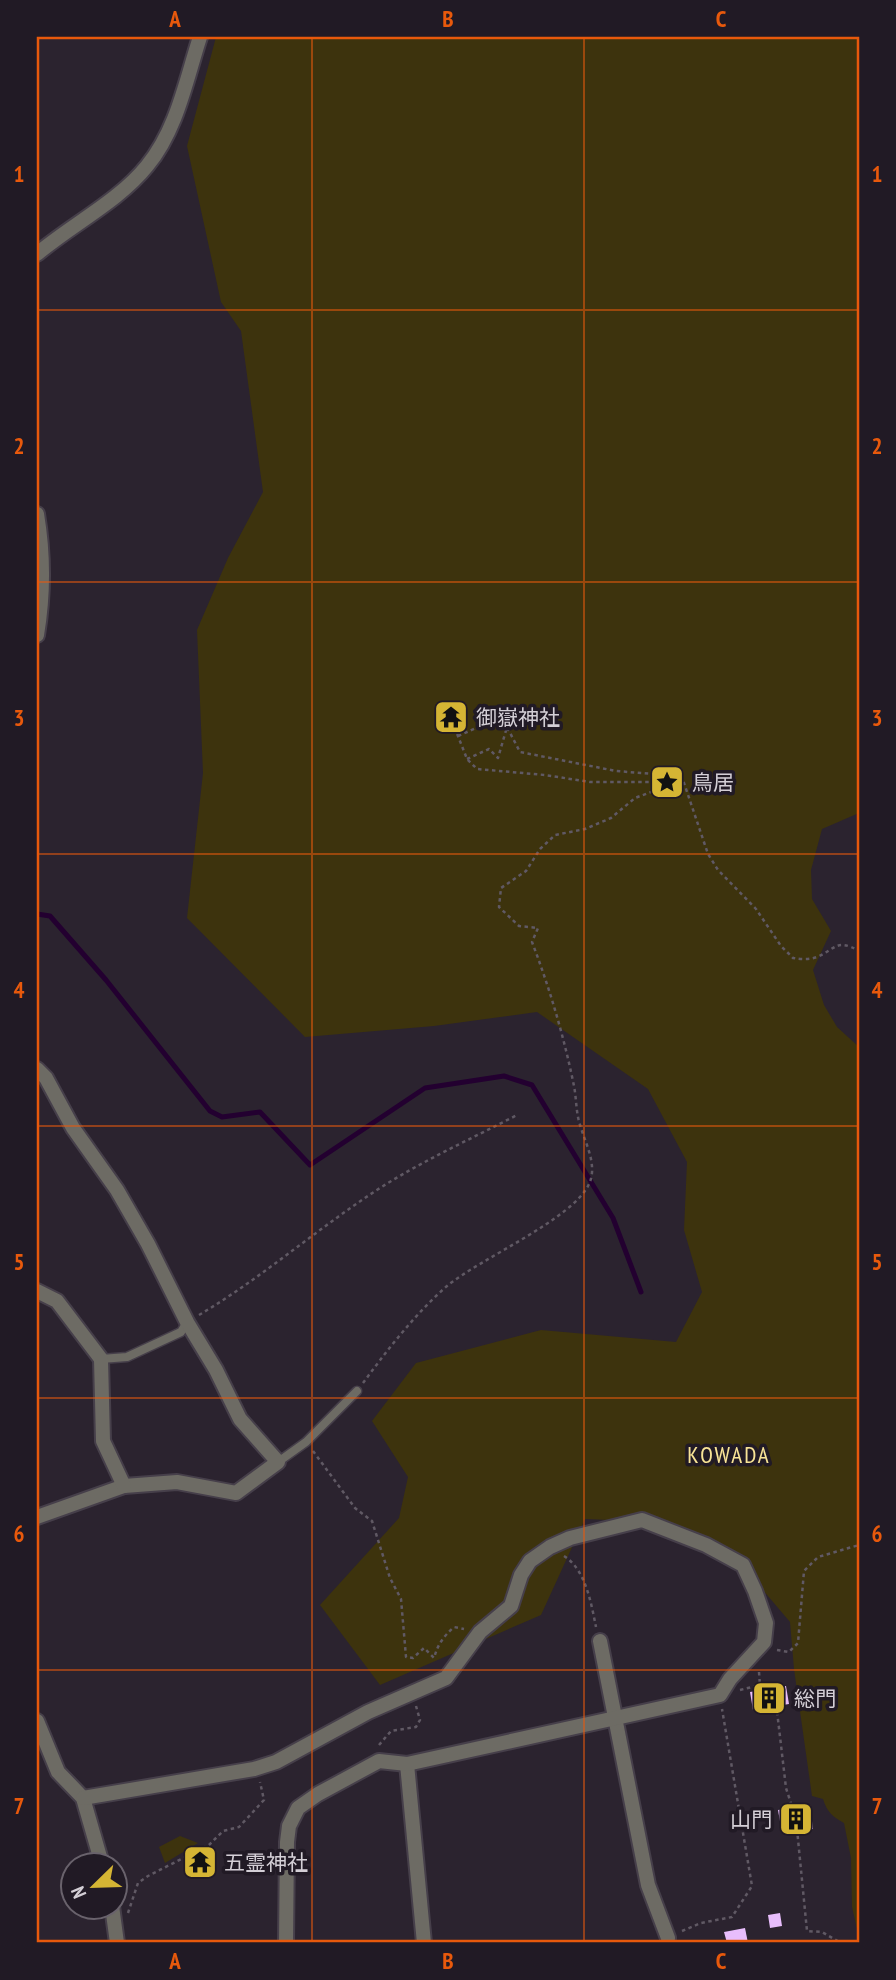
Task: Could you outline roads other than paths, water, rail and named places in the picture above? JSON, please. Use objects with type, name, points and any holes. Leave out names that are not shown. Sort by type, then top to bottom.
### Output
[{"type":"street","points":[[37,254],[124,189],[149,164],[172,124],[200,37]]},
{"type":"street","points":[[37,514],[44,573],[37,635]]},
{"type":"street","points":[[37,1069],[46,1078],[73,1128],[117,1190],[240,1419],[278,1462],[236,1493],[177,1482],[124,1486],[37,1517]]},
{"type":"street","points":[[37,1291],[57,1301],[101,1359],[103,1441],[124,1486]]},
{"type":"street","points":[[83,1798],[254,1769],[276,1762],[368,1712],[446,1678],[460,1661],[468,1644],[511,1606],[521,1575],[530,1561],[569,1538],[642,1520],[706,1545],[743,1566],[766,1623],[760,1645],[721,1702],[614,1720],[407,1764],[379,1761],[298,1808],[289,1826],[287,1842],[286,1943]]},
{"type":"street","points":[[600,1641],[648,1885],[668,1938]]},
{"type":"street","points":[[37,1721],[58,1772],[83,1798],[98,1850]]},
{"type":"street","points":[[407,1764],[424,1943]]},
{"type":"street","points":[[115,1920],[119,1941]]},
{"type":"lane","points":[[101,1359],[127,1357],[181,1332],[187,1322]]},
{"type":"lane","points":[[278,1462],[306,1441],[357,1391]]},
{"type":"waterway","points":[[37,914],[50,916],[106,980],[210,1111],[222,1117],[260,1112],[310,1165],[425,1088],[504,1076],[532,1085],[613,1218],[641,1292]]},
{"type":"place","name":"御嶽神社","points":[[451,717]]},
{"type":"place","name":"鳥居","points":[[667,782]]},
{"type":"place","name":"総門","points":[[769,1698]]},
{"type":"place","name":"山門","points":[[796,1819]]},
{"type":"place","name":"五霊神社","points":[[200,1862]]},
{"type":"district","name":"KOWADA","points":[[729,1454]]}]
